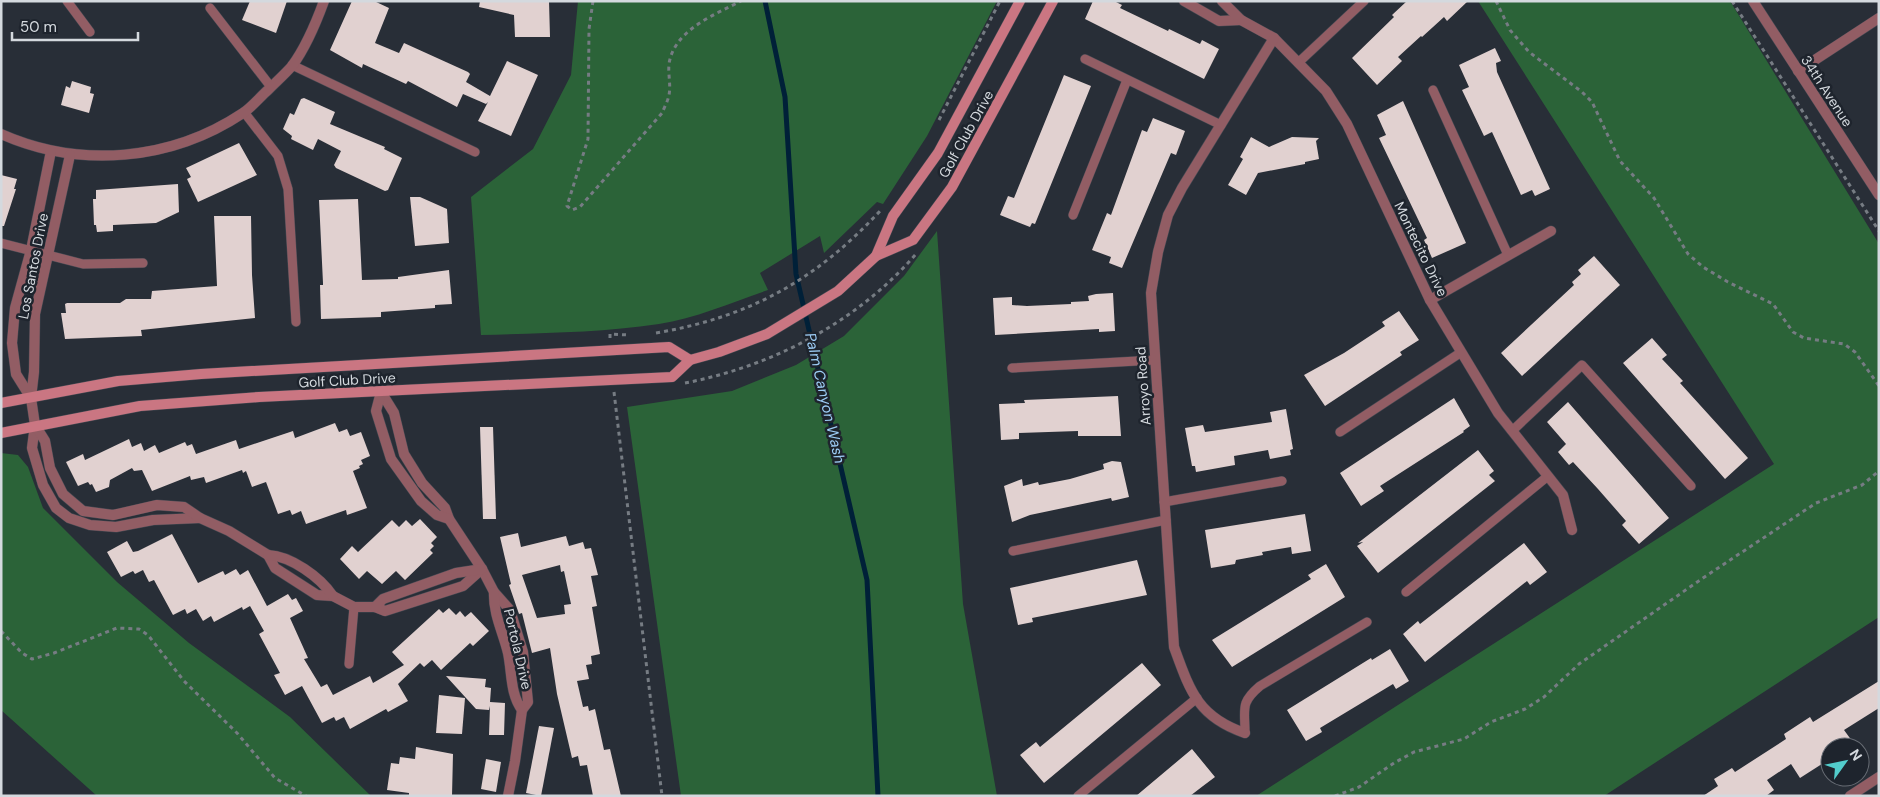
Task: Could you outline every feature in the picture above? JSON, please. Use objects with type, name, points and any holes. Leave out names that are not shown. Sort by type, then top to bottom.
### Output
[{"type":"street","points":[[1,134],[51,152],[114,157],[158,150],[207,134],[244,112],[292,65],[324,1]]},
{"type":"street","name":"Golf Club Drive","points":[[876,256],[893,216],[938,153],[1020,1]]},
{"type":"street","name":"Golf Club Drive","points":[[1,433],[140,406],[259,397],[672,376],[690,360],[719,352],[767,334],[838,291],[876,256],[913,240],[952,187],[1053,1]]},
{"type":"street","points":[[1184,1],[1219,21],[1241,20]]},
{"type":"street","name":"Montecito Drive","points":[[1222,1],[1241,20],[1274,38],[1326,91],[1347,124],[1430,300],[1460,353],[1498,413],[1563,495],[1572,530]]},
{"type":"street","name":"34th Avenue","points":[[1753,1],[1879,195]]},
{"type":"street","points":[[1798,71],[1879,18]]},
{"type":"street","name":"Arroyo Road","points":[[1245,732],[1225,726],[1207,714],[1186,680],[1174,648],[1151,293],[1158,252],[1172,209],[1220,125],[1274,38]]},
{"type":"street","name":"Los Santos Drive","points":[[31,398],[16,374],[12,343],[15,308],[31,250],[51,152]]},
{"type":"street","name":"Los Santos Drive","points":[[31,398],[34,372],[35,314],[70,155]]},
{"type":"street","points":[[1430,300],[1551,231]]},
{"type":"street","name":"Golf Club Drive","points":[[1,403],[118,381],[387,362],[669,347],[690,360]]},
{"type":"street","name":"Portola Drive","points":[[381,392],[376,411],[391,459],[421,502],[437,516],[448,519]]},
{"type":"street","name":"Portola Drive","points":[[381,392],[394,412],[404,454],[422,483],[445,508],[448,519],[482,569],[494,592],[510,610],[523,652],[528,702],[522,710],[516,761],[508,796]]},
{"type":"street","points":[[31,398],[35,425],[32,448],[42,486],[56,508],[69,518],[90,526],[116,527],[153,520],[200,518]]},
{"type":"street","points":[[35,425],[45,441],[50,468],[63,494],[83,511],[113,515],[157,505],[184,507],[200,518],[229,531],[268,555],[275,568],[317,595],[333,596],[354,607],[375,608],[385,611],[463,586],[482,569]]},
{"type":"street","name":"Portola Drive","points":[[494,592],[494,612],[508,653],[515,701],[522,710]]},
{"type":"street","points":[[1850,796],[1879,777]]},
{"type":"lane","points":[[67,1],[90,32]]},
{"type":"lane","points":[[1299,62],[1364,1]]},
{"type":"lane","points":[[210,8],[271,87]]},
{"type":"lane","points":[[1085,59],[1220,125]]},
{"type":"lane","points":[[292,65],[475,152]]},
{"type":"lane","points":[[1073,214],[1127,80]]},
{"type":"lane","points":[[1433,90],[1508,255]]},
{"type":"lane","points":[[244,112],[278,156],[288,189],[296,322]]},
{"type":"lane","points":[[1,243],[83,264],[143,263]]},
{"type":"lane","points":[[1340,432],[1460,353]]},
{"type":"lane","points":[[1012,368],[1155,360]]},
{"type":"lane","points":[[1512,431],[1582,365],[1691,486]]},
{"type":"lane","points":[[1406,592],[1548,476]]},
{"type":"lane","points":[[1164,502],[1282,482]]},
{"type":"lane","points":[[1013,552],[1166,520]]},
{"type":"lane","points":[[349,664],[354,607]]},
{"type":"lane","points":[[1245,732],[1245,701],[1250,695],[1260,686],[1367,622]]},
{"type":"lane","points":[[1078,796],[1197,698]]},
{"type":"path","points":[[593,1],[589,29],[588,139],[567,206],[572,210],[580,207],[662,114],[669,96],[669,67],[672,50],[687,33],[710,17],[741,1]]},
{"type":"path","points":[[934,128],[1000,1]]},
{"type":"path","points":[[1496,1],[1510,30],[1529,52],[1582,92],[1592,102],[1620,161],[1654,198],[1688,254],[1711,272],[1773,304],[1792,332],[1804,338],[1844,344],[1855,352],[1879,386]]},
{"type":"path","points":[[1732,1],[1879,231]]},
{"type":"path","points":[[654,333],[707,322],[734,313],[770,297],[822,265],[850,242],[880,210]]},
{"type":"path","points":[[678,384],[732,371],[796,346],[839,321]]},
{"type":"path","points":[[610,334],[634,335]]},
{"type":"path","points":[[614,392],[620,392]]},
{"type":"path","points":[[615,400],[662,796]]},
{"type":"path","points":[[1335,796],[1359,787],[1414,752],[1464,738],[1491,722],[1525,709],[1544,697],[1579,664],[1703,578],[1816,503],[1862,485],[1879,471]]},
{"type":"path","points":[[1,631],[22,653],[32,659],[54,653],[117,628],[139,629],[148,635],[184,682],[236,733],[275,778],[306,796]]},
{"type":"green space","points":[[578,1],[997,1],[927,136],[883,204],[877,202],[824,253],[820,236],[760,273],[768,290],[701,314],[659,324],[592,331],[481,335],[471,197],[533,149],[571,75]]},
{"type":"green space","points":[[1478,1],[1730,1],[1879,244],[1879,617],[1604,796],[1256,796],[1774,464]]},
{"type":"green space","points":[[937,231],[963,604],[997,796],[681,796],[627,407],[732,391],[796,365],[844,336],[904,276]]},
{"type":"green space","points":[[1,453],[18,455],[28,467],[43,508],[117,582],[189,643],[290,717],[371,796],[97,796],[1,710]]},
{"type":"building","points":[[250,1],[287,1],[276,33],[242,20]]},
{"type":"building","points":[[352,1],[374,1],[389,8],[375,43],[399,53],[404,43],[468,72],[470,74],[466,82],[490,96],[507,61],[538,75],[511,136],[478,121],[488,102],[486,104],[463,94],[457,107],[408,81],[406,84],[363,64],[362,68],[330,50]]},
{"type":"building","points":[[480,1],[549,1],[550,37],[515,37],[514,15],[479,7]]},
{"type":"building","points":[[1093,1],[1114,1],[1122,5],[1120,8],[1168,31],[1169,29],[1200,44],[1202,40],[1219,49],[1204,79],[1085,19]]},
{"type":"building","points":[[1407,1],[1468,1],[1447,21],[1444,17],[1398,57],[1402,61],[1377,85],[1352,58],[1394,17],[1392,15]]},
{"type":"building","points":[[1495,48],[1501,61],[1496,63],[1497,72],[1550,189],[1535,196],[1532,190],[1521,195],[1492,132],[1484,136],[1462,90],[1469,87],[1459,65]]},
{"type":"building","points":[[1064,75],[1091,86],[1035,224],[1032,223],[1030,227],[1000,215],[1008,196],[1014,198]]},
{"type":"building","points":[[72,81],[91,87],[90,93],[94,94],[89,113],[61,105],[66,86],[70,88]]},
{"type":"building","points":[[304,98],[335,112],[330,124],[385,147],[384,149],[402,158],[388,190],[385,191],[336,168],[334,165],[341,151],[318,139],[313,150],[291,139],[292,136],[283,129],[290,113],[294,115],[301,99]]},
{"type":"building","points":[[1403,101],[1466,243],[1432,258],[1424,240],[1427,238],[1379,138],[1386,135],[1377,115]]},
{"type":"building","points":[[1153,118],[1185,131],[1176,155],[1171,153],[1122,268],[1109,263],[1111,257],[1092,250],[1107,213],[1111,215],[1142,130],[1147,132]]},
{"type":"building","points":[[1251,137],[1269,147],[1292,137],[1319,138],[1316,141],[1319,159],[1305,162],[1305,164],[1258,173],[1246,195],[1228,185],[1243,159],[1240,157]]},
{"type":"building","points":[[239,143],[257,175],[198,202],[187,179],[191,177],[186,168]]},
{"type":"building","points":[[1,175],[17,179],[14,189],[16,189],[4,226],[1,226]]},
{"type":"building","points":[[178,184],[179,212],[156,223],[113,225],[113,231],[97,232],[96,225],[94,225],[93,199],[96,199],[96,190]]},
{"type":"building","points":[[410,197],[420,197],[447,209],[449,243],[415,246]]},
{"type":"building","points":[[358,199],[362,280],[398,279],[398,277],[449,270],[452,304],[435,305],[435,308],[381,312],[381,317],[321,319],[320,285],[323,285],[323,283],[319,200]]},
{"type":"building","points":[[214,216],[251,216],[255,318],[141,330],[142,336],[65,339],[61,313],[66,313],[65,304],[67,303],[120,303],[126,299],[151,299],[152,291],[217,286]]},
{"type":"building","points":[[1594,256],[1620,285],[1522,376],[1501,353],[1574,285],[1572,282],[1581,274],[1578,270]]},
{"type":"building","points":[[1113,293],[1115,331],[1099,332],[1099,329],[995,335],[993,298],[1012,297],[1012,305],[1027,306],[1071,304],[1071,302],[1089,301],[1088,296]]},
{"type":"building","points":[[1399,311],[1419,340],[1400,352],[1402,355],[1325,406],[1304,375],[1344,353],[1385,326],[1382,322]]},
{"type":"building","points":[[1652,338],[1667,355],[1662,359],[1683,381],[1680,383],[1748,458],[1725,479],[1623,363]]},
{"type":"building","points":[[1118,396],[1121,436],[1078,436],[1078,431],[1019,433],[1019,439],[1001,440],[999,404],[1025,403],[1024,400]]},
{"type":"building","points":[[1454,398],[1470,426],[1464,432],[1380,486],[1384,491],[1361,506],[1340,473]]},
{"type":"building","points":[[1568,402],[1669,518],[1639,544],[1622,525],[1626,521],[1598,489],[1573,462],[1569,465],[1558,452],[1566,444],[1547,422]]},
{"type":"building","points":[[1286,409],[1293,449],[1290,450],[1291,455],[1270,459],[1268,450],[1234,456],[1235,465],[1196,472],[1195,466],[1192,466],[1185,428],[1203,425],[1205,432],[1272,422],[1270,412]]},
{"type":"building","points":[[335,423],[339,432],[347,429],[350,436],[361,432],[370,456],[361,460],[363,464],[359,466],[360,468],[353,471],[367,508],[347,515],[346,510],[306,524],[301,511],[292,515],[290,510],[278,514],[266,482],[252,487],[246,471],[243,473],[242,470],[206,483],[204,477],[191,480],[190,476],[152,491],[142,470],[134,471],[132,468],[110,480],[109,487],[96,492],[92,484],[90,485],[88,482],[78,486],[66,462],[83,454],[85,460],[129,439],[132,447],[141,443],[144,451],[155,445],[159,453],[185,442],[187,446],[192,444],[196,454],[236,440],[239,449],[293,431],[295,438]]},
{"type":"building","points":[[480,427],[493,427],[496,519],[483,519]]},
{"type":"building","points":[[1478,450],[1494,471],[1489,475],[1495,481],[1378,573],[1357,546],[1363,542],[1358,543]]},
{"type":"building","points":[[1112,461],[1121,462],[1129,497],[1112,501],[1111,498],[1030,515],[1012,522],[1004,486],[1022,479],[1023,486],[1038,482],[1039,485],[1070,479],[1104,469],[1103,464]]},
{"type":"building","points":[[1305,514],[1311,551],[1292,554],[1291,547],[1262,552],[1263,555],[1236,560],[1235,564],[1211,568],[1205,530]]},
{"type":"building","points":[[420,519],[437,537],[431,543],[434,546],[430,550],[433,553],[405,580],[396,571],[382,584],[367,571],[359,579],[340,559],[352,546],[358,552],[392,520],[399,527],[406,520],[412,526]]},
{"type":"building","points":[[518,533],[521,547],[566,536],[569,546],[583,542],[585,549],[591,548],[598,575],[591,576],[597,606],[592,607],[600,654],[591,656],[592,664],[586,665],[589,679],[577,681],[583,707],[588,706],[589,711],[595,709],[604,750],[610,749],[621,796],[593,796],[587,765],[580,766],[578,756],[572,758],[557,694],[550,648],[532,653],[522,613],[519,614],[509,585],[511,584],[500,537]],"holes":[[[560,565],[561,572],[564,571],[571,604],[564,605],[565,614],[537,618],[522,575]]]},
{"type":"building","points":[[172,534],[198,583],[223,571],[225,575],[236,569],[240,575],[248,570],[267,606],[288,594],[292,600],[296,598],[303,611],[290,618],[308,658],[304,659],[321,687],[327,684],[333,695],[370,676],[373,683],[404,665],[392,652],[439,609],[443,613],[449,608],[456,615],[460,611],[465,617],[471,612],[489,631],[473,646],[470,643],[441,670],[432,660],[424,667],[420,663],[398,684],[408,701],[388,712],[386,709],[350,729],[344,717],[336,721],[334,717],[322,723],[302,686],[285,695],[274,675],[280,673],[259,634],[264,631],[250,606],[243,610],[242,607],[214,622],[211,616],[203,621],[196,609],[187,614],[185,609],[173,615],[154,580],[149,582],[143,570],[135,574],[133,571],[121,577],[107,552],[127,541],[133,552],[138,551]]},
{"type":"building","points":[[1524,543],[1547,572],[1530,585],[1527,581],[1425,662],[1403,634],[1418,621],[1420,624]]},
{"type":"building","points":[[1137,560],[1147,595],[1032,618],[1033,622],[1018,625],[1010,588]]},
{"type":"building","points":[[1326,564],[1345,597],[1232,667],[1212,640],[1311,579],[1308,575]]},
{"type":"building","points":[[1390,649],[1409,681],[1396,689],[1393,684],[1320,728],[1322,732],[1306,741],[1287,710],[1371,658],[1372,660]]},
{"type":"building","points":[[1142,663],[1161,685],[1044,783],[1020,755],[1036,742],[1040,747]]},
{"type":"building","points":[[446,676],[486,679],[485,687],[491,688],[490,702],[505,703],[504,735],[489,735],[490,706],[489,710],[476,709]]},
{"type":"building","points":[[1879,681],[1879,708],[1844,730],[1849,737],[1820,737],[1820,765],[1800,778],[1791,764],[1767,780],[1774,790],[1766,796],[1703,796],[1718,786],[1714,779],[1732,768],[1735,772],[1786,739],[1784,734],[1810,717],[1813,722]]},
{"type":"building","points":[[439,695],[465,698],[462,734],[436,733]]},
{"type":"building","points":[[539,726],[554,728],[541,796],[526,793]]},
{"type":"building","points":[[416,747],[453,754],[452,796],[409,796],[409,793],[387,790],[391,763],[399,764],[400,757],[415,759]]},
{"type":"building","points":[[1192,749],[1215,777],[1190,796],[1136,796]]},
{"type":"building","points":[[486,759],[501,762],[496,792],[481,789]]},
{"type":"waterway","name":"Palm Canyon Wash","points":[[765,1],[785,97],[796,274],[867,580],[878,796]]}]
